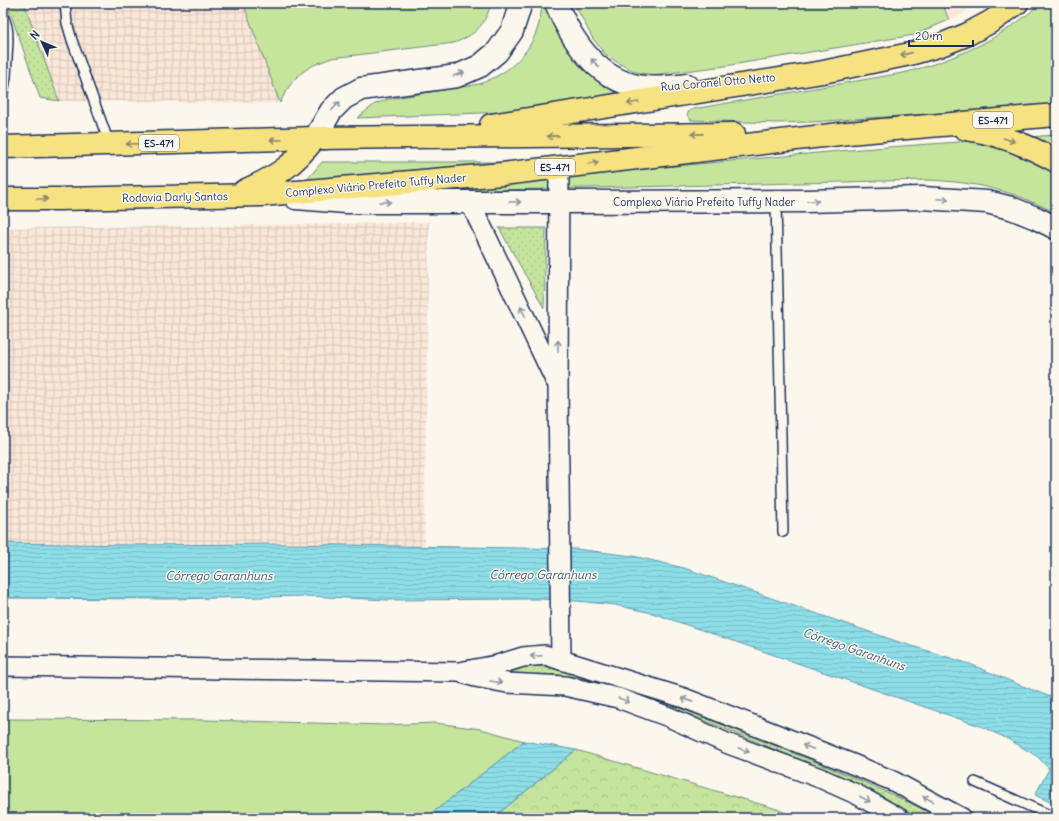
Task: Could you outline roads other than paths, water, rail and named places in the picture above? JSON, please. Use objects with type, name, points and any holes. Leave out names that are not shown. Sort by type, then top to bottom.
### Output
[{"type":"main road","points":[[234,196],[269,180],[280,173],[304,152],[315,138],[331,111],[344,98],[361,89],[456,76],[480,66],[497,52],[512,31],[519,8],[519,3]]},
{"type":"main road","name":"Rua Coronel Otto Netto","points":[[556,3],[570,32],[600,69],[618,80],[637,86],[661,88],[823,72]]},
{"type":"main road","points":[[315,138],[493,125],[823,72],[910,54],[938,46],[966,35],[992,21],[1017,3]]},
{"type":"main road","name":"Complexo Viário Prefeito Tuffy Nader","points":[[262,195],[502,174],[848,133],[1056,115]]},
{"type":"main road","points":[[929,126],[954,127],[978,131],[1026,146],[1056,161]]},
{"type":"main road","name":"Complexo Viário Prefeito Tuffy Nader","points":[[315,138],[848,133]]},
{"type":"main road","name":"ES-471","points":[[3,147],[315,138]]},
{"type":"main road","name":"Rodovia Darly Santos","points":[[3,199],[262,195],[346,202]]},
{"type":"main road","name":"Complexo Viário Prefeito Tuffy Nader","points":[[346,202],[776,201],[922,198],[987,202],[1011,208],[1056,228]]},
{"type":"street","points":[[559,167],[558,385],[561,616],[560,660]]},
{"type":"street","points":[[470,202],[558,385]]},
{"type":"street","points":[[3,666],[459,672],[523,657],[545,655],[684,698],[893,781],[962,818]]},
{"type":"street","points":[[459,672],[475,677],[507,683],[565,686],[618,698],[669,717],[726,743],[820,778],[856,794],[899,818]]},
{"type":"lane","points":[[66,3],[67,23],[72,40],[110,144]]},
{"type":"lane","points":[[3,15],[8,31],[6,77],[3,93]]},
{"type":"lane","points":[[3,53],[8,40]]},
{"type":"lane","points":[[776,201],[783,532]]},
{"type":"lane","points":[[975,782],[1056,818]]},
{"type":"water","name":"Córrego Garanhuns","points":[[3,543],[131,545],[287,544],[576,549],[633,556],[684,568],[899,642],[970,664],[1056,699],[1056,805],[1035,795],[1049,769],[1038,757],[1010,740],[980,726],[652,613],[615,605],[539,599],[388,600],[305,596],[169,599],[3,598]]},
{"type":"water","points":[[524,741],[576,750],[493,818],[426,818]]}]
